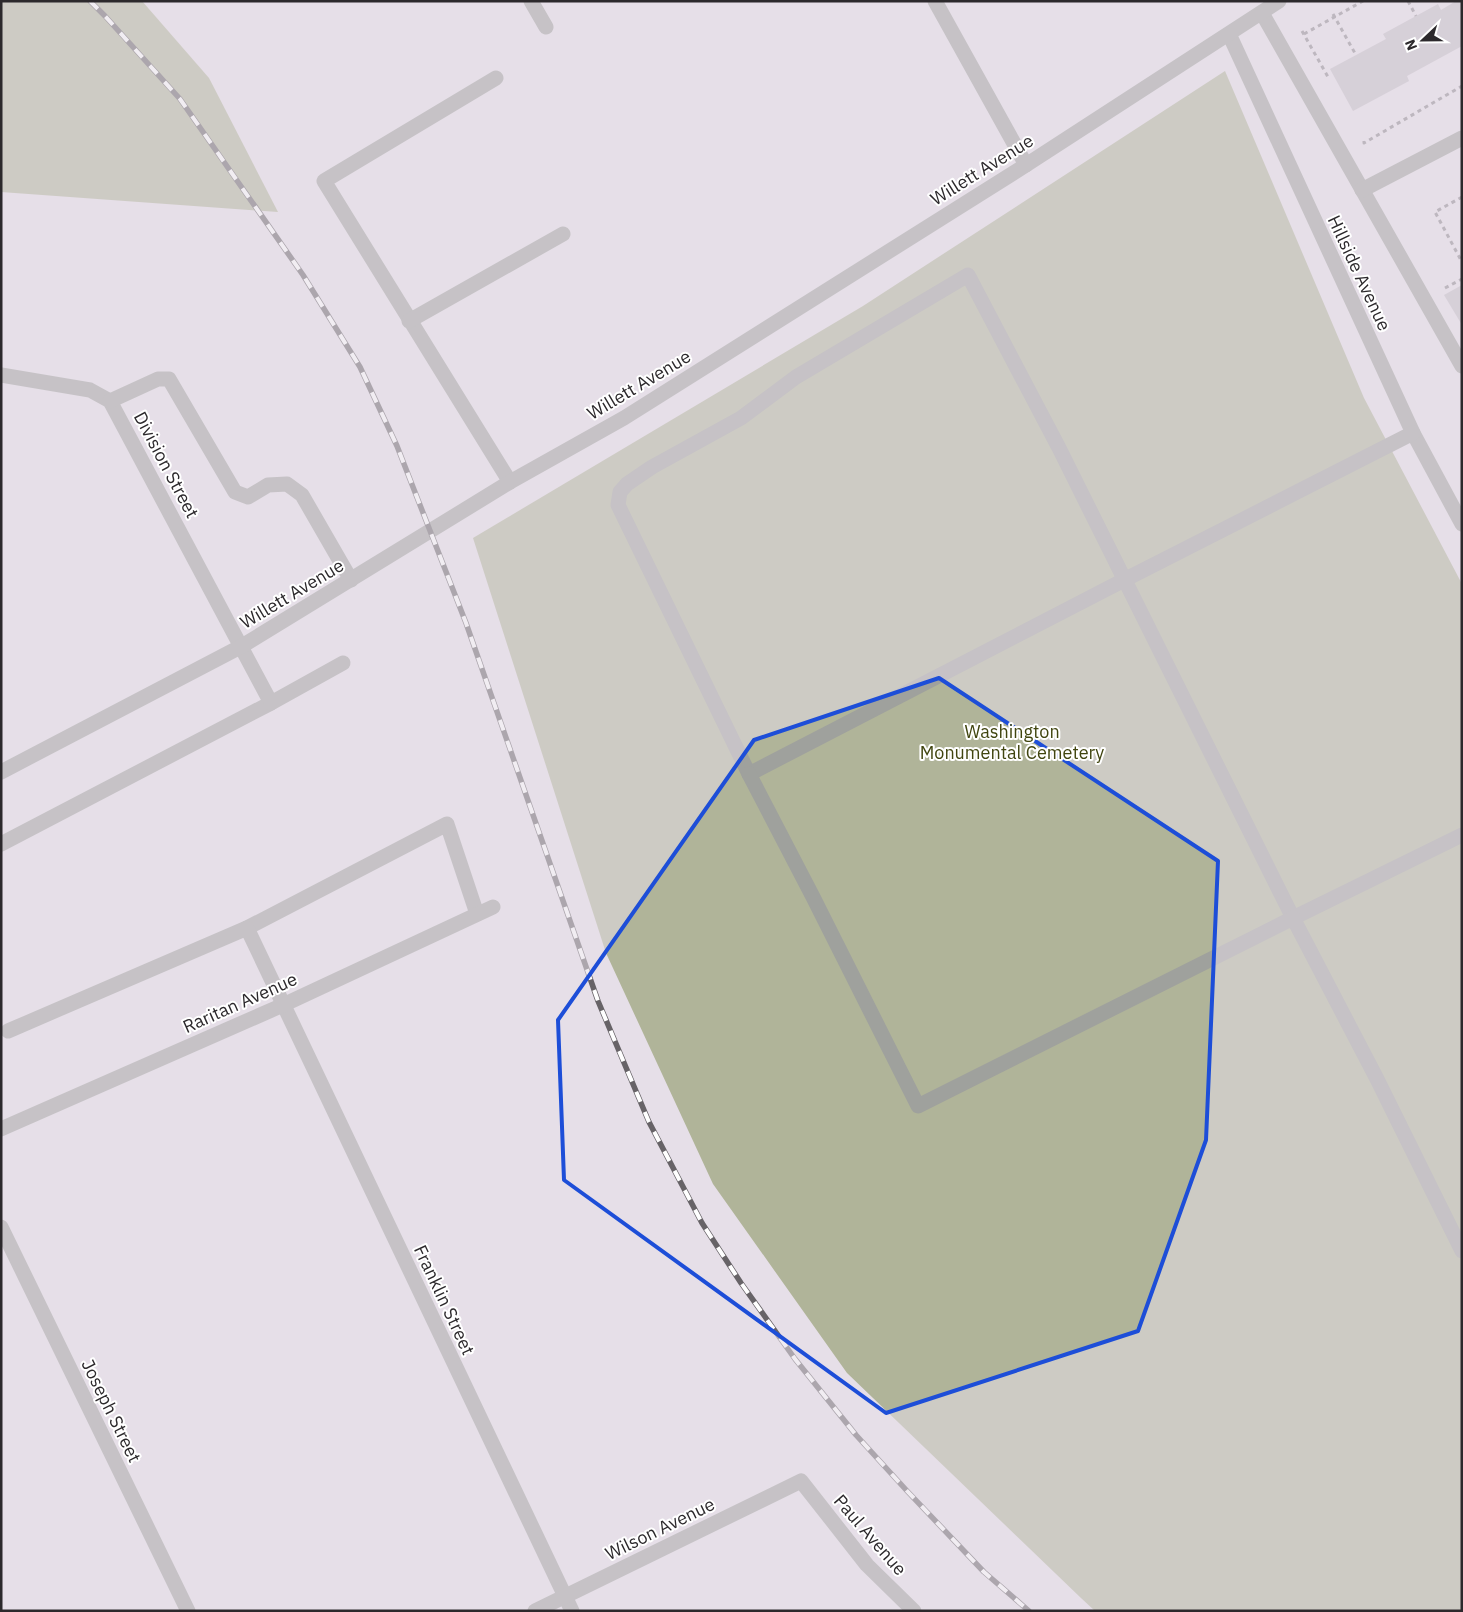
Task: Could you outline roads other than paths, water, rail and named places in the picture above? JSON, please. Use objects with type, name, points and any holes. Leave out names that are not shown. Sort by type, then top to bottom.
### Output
[{"type":"street","points":[[532,1],[546,27]]},
{"type":"street","points":[[935,1],[1026,165]]},
{"type":"street","name":"Willett Avenue","points":[[1,772],[242,646],[510,482],[633,412],[1026,165],[1279,1]]},
{"type":"street","points":[[1262,12],[1462,366]]},
{"type":"street","name":"Hillside Avenue","points":[[1229,34],[1413,433],[1462,524]]},
{"type":"street","points":[[496,78],[324,181],[510,482]]},
{"type":"street","points":[[1362,190],[1462,138]]},
{"type":"street","points":[[409,321],[563,234]]},
{"type":"street","points":[[1462,835],[1293,918],[918,1106],[749,774],[618,506],[620,492],[627,484],[652,466],[741,418],[796,377],[968,275],[1126,579],[1293,918],[1377,1080],[1462,1252]]},
{"type":"street","name":"Division Street","points":[[1,375],[90,390],[110,401],[271,703]]},
{"type":"street","points":[[1,387],[18,378]]},
{"type":"street","points":[[110,401],[158,379],[169,379],[235,492],[248,497],[268,485],[287,484],[302,495],[351,580]]},
{"type":"street","points":[[749,774],[1413,433]]},
{"type":"street","points":[[1,844],[271,703],[343,663]]},
{"type":"street","points":[[8,1031],[247,928],[447,824],[478,914]]},
{"type":"street","name":"Raritan Avenue","points":[[1,1130],[283,1005],[493,907]]},
{"type":"street","name":"Franklin Street","points":[[247,928],[572,1611]]},
{"type":"street","name":"Joseph Street","points":[[1,1227],[188,1611]]},
{"type":"street","name":"Wilson Avenue","points":[[535,1611],[801,1481]]},
{"type":"street","name":"Paul Avenue","points":[[801,1481],[867,1565],[914,1611]]},
{"type":"railway","points":[[90,1],[180,99],[303,275],[360,367],[397,446],[466,623],[598,1001],[649,1122],[702,1223],[741,1283],[795,1359],[856,1435],[984,1572],[1029,1611]]},
{"type":"park label","name":"Washington Monumental Cemetery","points":[[1012,742]]}]
